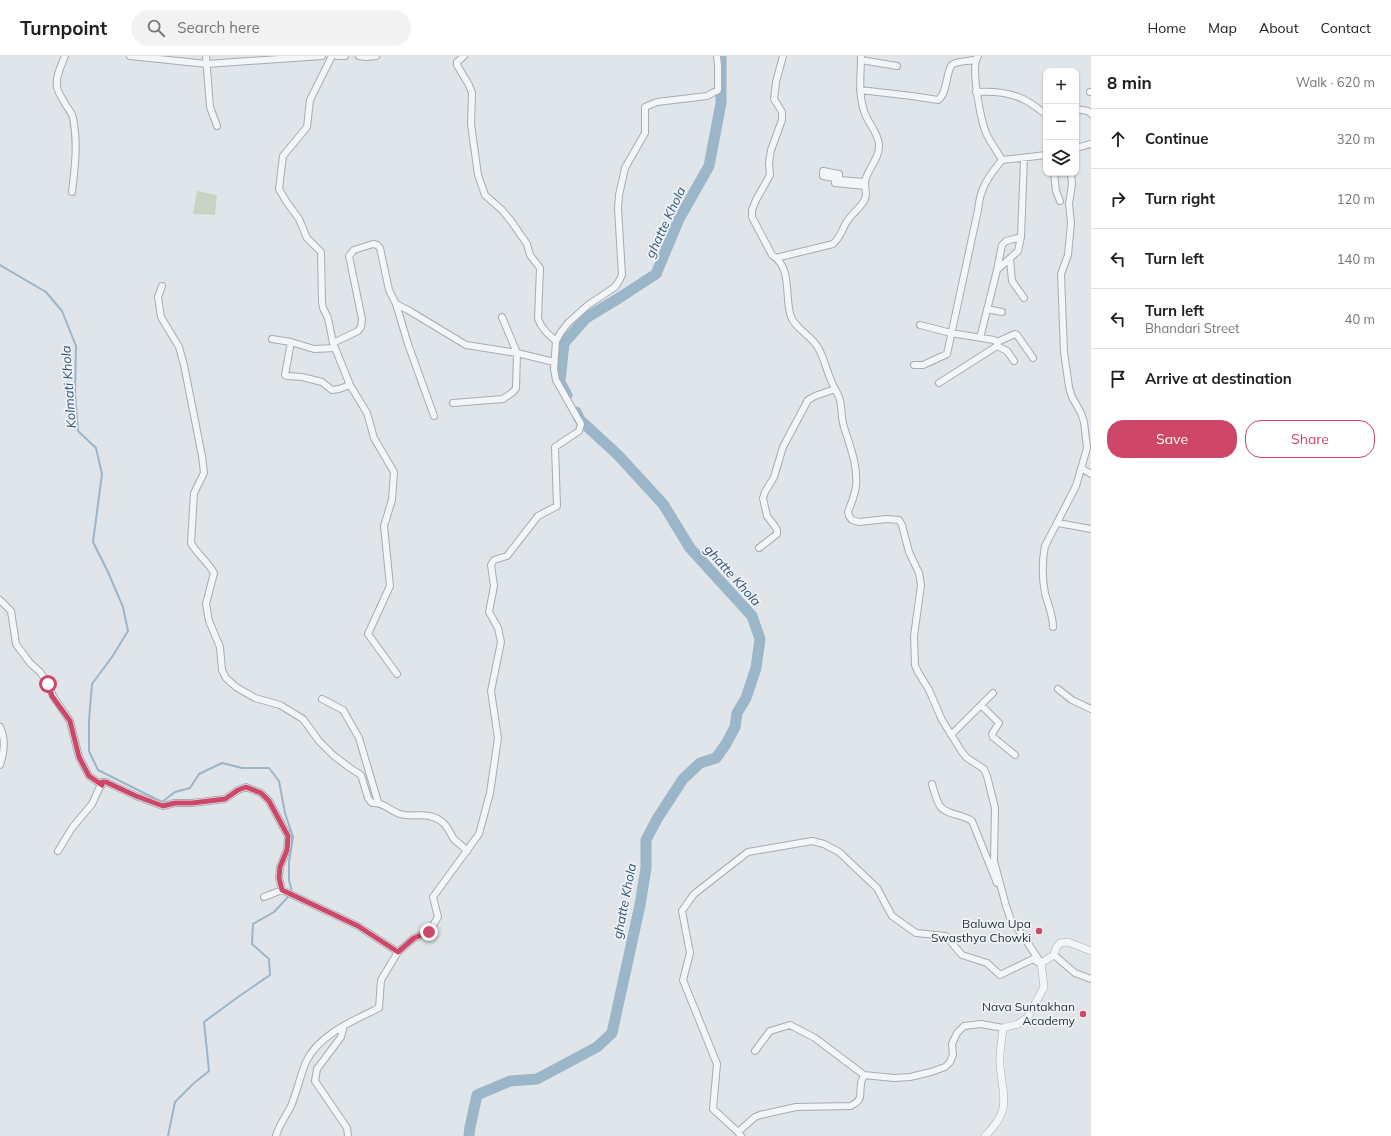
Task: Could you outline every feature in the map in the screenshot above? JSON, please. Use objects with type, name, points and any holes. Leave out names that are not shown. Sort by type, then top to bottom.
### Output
[{"type":"street","points":[[65,56],[56,86],[73,118],[76,157],[72,192]]},
{"type":"street","points":[[130,56],[207,64],[322,56]]},
{"type":"street","points":[[206,56],[210,107],[217,126]]},
{"type":"street","points":[[332,56],[311,96],[306,127],[283,156],[279,189],[299,219],[307,238],[321,252],[322,302],[328,318],[334,345],[350,385],[367,414],[374,438],[394,472],[392,500],[384,526],[390,586],[368,634],[397,674]]},
{"type":"street","points":[[337,56],[345,56]]},
{"type":"street","points":[[359,56],[376,56]]},
{"type":"street","points":[[464,56],[457,62],[457,66],[469,85],[472,93],[471,124],[478,176],[485,195],[511,221],[527,244],[530,255],[540,268],[538,319],[546,333],[556,342]]},
{"type":"street","points":[[276,1136],[278,1128],[290,1106],[306,1061],[319,1045],[344,1025],[379,1008],[380,980],[398,952],[414,938],[429,932],[438,917],[433,897],[479,834],[490,793],[498,738],[491,691],[501,642],[498,628],[489,612],[494,586],[491,565],[494,560],[507,556],[538,516],[556,506],[555,447],[579,431],[581,424],[556,380],[554,362],[556,342],[568,323],[588,305],[615,287],[622,275],[618,208],[619,195],[625,168],[645,133],[645,107],[657,102],[707,96],[718,90],[717,56]]},
{"type":"street","points":[[755,1051],[770,1031],[790,1025],[815,1038],[864,1075],[894,1078],[910,1077],[945,1067],[950,1062],[953,1055],[952,1044],[957,1034],[964,1026],[981,1024],[1003,1028],[1018,1024],[1028,1018],[1044,987],[1040,963],[1011,920],[994,861],[995,808],[988,776],[984,769],[967,758],[951,735],[915,665],[914,636],[921,585],[919,573],[909,552],[902,522],[894,519],[859,522],[852,520],[849,516],[848,512],[856,486],[855,466],[848,437],[843,426],[840,402],[818,347],[812,338],[794,324],[789,309],[786,277],[780,263],[772,255],[752,217],[752,210],[756,200],[770,175],[769,163],[771,150],[782,120],[782,112],[774,99],[776,82],[783,56]]},
{"type":"street","points":[[776,258],[833,244],[838,240],[847,222],[866,197],[865,179],[879,152],[879,146],[875,130],[867,118],[864,110],[860,90],[861,58],[897,66]]},
{"type":"street","points":[[860,90],[938,100],[944,93],[951,66],[954,63],[976,58],[976,92],[986,133],[1002,160]]},
{"type":"street","points":[[976,92],[992,91],[1011,94],[1025,100],[1043,112]]},
{"type":"street","points":[[1079,110],[1088,111],[1091,114]]},
{"type":"street","points":[[1079,146],[1091,144]]},
{"type":"street","points":[[914,365],[923,365],[947,354],[978,210],[980,193],[984,184],[1002,160],[1043,155]]},
{"type":"street","points":[[998,270],[1020,248],[1024,158]]},
{"type":"street","points":[[823,171],[839,174],[839,180],[865,184],[835,183],[835,178],[823,176],[823,171]]},
{"type":"street","points":[[1054,176],[1056,191],[1060,201]]},
{"type":"street","points":[[1053,627],[1050,608],[1045,594],[1043,556],[1045,546],[1076,486],[1087,448],[1081,414],[1072,397],[1069,387],[1064,352],[1061,274],[1068,255],[1071,223],[1069,204],[1072,184],[1071,176]]},
{"type":"street","points":[[980,338],[998,270],[1002,245],[1006,241],[1021,237]]},
{"type":"street","points":[[272,339],[291,342],[314,349],[334,345],[358,331],[361,327],[362,319],[350,256],[354,250],[373,244],[379,246],[389,290],[396,304],[408,344],[434,416]]},
{"type":"street","points":[[1010,259],[1012,281],[1024,298]]},
{"type":"street","points":[[162,286],[158,297],[161,317],[179,347],[184,365],[204,473],[194,494],[191,543],[211,566],[214,573],[206,604],[209,621],[220,647],[222,670],[226,678],[236,687],[255,698],[280,705],[303,719],[333,755],[361,775],[368,798],[372,803],[378,802],[400,814],[429,816],[443,822],[451,832],[454,840],[461,844],[467,851]]},
{"type":"street","points":[[396,304],[466,346],[517,353],[554,362]]},
{"type":"street","points":[[987,309],[1002,312]]},
{"type":"street","points":[[453,402],[503,399],[516,388],[517,353],[502,317]]},
{"type":"street","points":[[920,325],[951,333],[994,340],[1007,351],[1014,361]]},
{"type":"street","points":[[939,383],[997,344],[1015,334],[1033,358]]},
{"type":"street","points":[[291,342],[285,374],[287,376],[302,377],[322,382],[332,390],[350,385]]},
{"type":"street","points":[[758,548],[777,534],[777,530],[767,516],[763,498],[774,477],[783,447],[808,400],[835,389]]},
{"type":"street","points":[[1081,468],[1091,474]]},
{"type":"street","points":[[1058,523],[1091,529]]},
{"type":"street","points":[[0,600],[11,611],[16,644],[30,663],[40,672],[48,684],[52,696],[70,721],[79,757],[82,763],[89,776],[102,785]]},
{"type":"street","points":[[1058,688],[1072,700],[1091,709]]},
{"type":"street","points":[[951,735],[993,693]]},
{"type":"street","points":[[322,699],[343,710],[359,738],[378,802]]},
{"type":"street","points":[[981,705],[999,723],[992,734],[993,737],[1015,756]]},
{"type":"street","points":[[0,727],[2,731],[4,750],[0,765]]},
{"type":"street","points":[[58,851],[72,828],[92,804],[102,785],[102,782],[106,782],[136,796],[163,806],[175,803],[192,803],[225,799],[238,790],[246,787],[261,793],[269,801],[288,836],[287,850],[280,867],[279,878],[282,890]]},
{"type":"street","points":[[932,784],[940,806],[947,812],[966,817],[972,821],[996,883],[1003,893]]},
{"type":"street","points":[[864,1075],[861,1084],[861,1095],[858,1102],[851,1106],[796,1107],[760,1115],[756,1117],[740,1134],[713,1109],[717,1064],[683,980],[690,953],[682,911],[694,894],[748,852],[812,841],[824,844],[839,852],[877,888],[892,916],[916,932],[946,936],[962,955],[987,962],[1000,975],[1033,959],[1040,963]]},
{"type":"street","points":[[264,897],[282,890],[358,926],[398,952]]},
{"type":"street","points":[[1040,963],[1054,955],[1056,948],[1060,943],[1068,942],[1091,951]]},
{"type":"street","points":[[1054,955],[1075,974],[1091,979]]},
{"type":"street","points":[[344,1025],[341,1037],[317,1069],[315,1081],[347,1128],[348,1136]]},
{"type":"street","points":[[985,1136],[996,1126],[1003,1112],[1004,1098],[1000,1063],[1003,1028]]},
{"type":"green space","points":[[197,191],[217,195],[215,215],[193,214]]},
{"type":"waterway","name":"ghatte Khola","points":[[567,395],[560,382],[564,343],[586,318],[656,274],[679,219],[709,166],[721,103],[721,56]]},
{"type":"waterway","name":"Kolmati Khola","points":[[0,265],[46,292],[62,311],[76,346],[75,393],[78,431],[96,448],[102,474],[93,542],[123,607],[128,631],[112,657],[92,684],[89,720],[89,751],[98,770],[162,802],[175,792],[190,788],[199,774],[222,763],[242,768],[269,768],[279,781],[285,813],[293,837],[289,862],[289,880],[292,892]]},
{"type":"waterway","name":"ghatte Khola","points":[[469,1136],[477,1095],[510,1081],[537,1079],[597,1047],[612,1033],[640,905],[646,868],[646,840],[657,819],[683,779],[700,763],[716,758],[726,744],[735,727],[737,713],[746,698],[756,668],[760,639],[752,616],[690,548],[663,504],[618,455],[580,420],[576,412]]},
{"type":"waterway","name":"Kolmati Khola","points":[[168,1136],[175,1102],[194,1083],[209,1071],[204,1022],[270,975],[269,959],[252,944],[253,924],[274,912],[288,897],[287,895]]},
{"type":"place","name":"Baluwa Upa Swasthya Chowki","points":[[1039,931]]},
{"type":"place","name":"Nava Suntakhan Academy","points":[[1083,1014]]},
{"type":"route","points":[[48,684],[52,696],[70,721],[79,757],[89,776],[102,785],[102,782],[106,782],[136,796],[163,806],[175,803],[192,803],[225,799],[238,790],[246,787],[261,793],[269,801],[288,836],[287,850],[280,867],[279,878],[282,890],[358,926],[398,952],[414,938],[429,932]]}]
